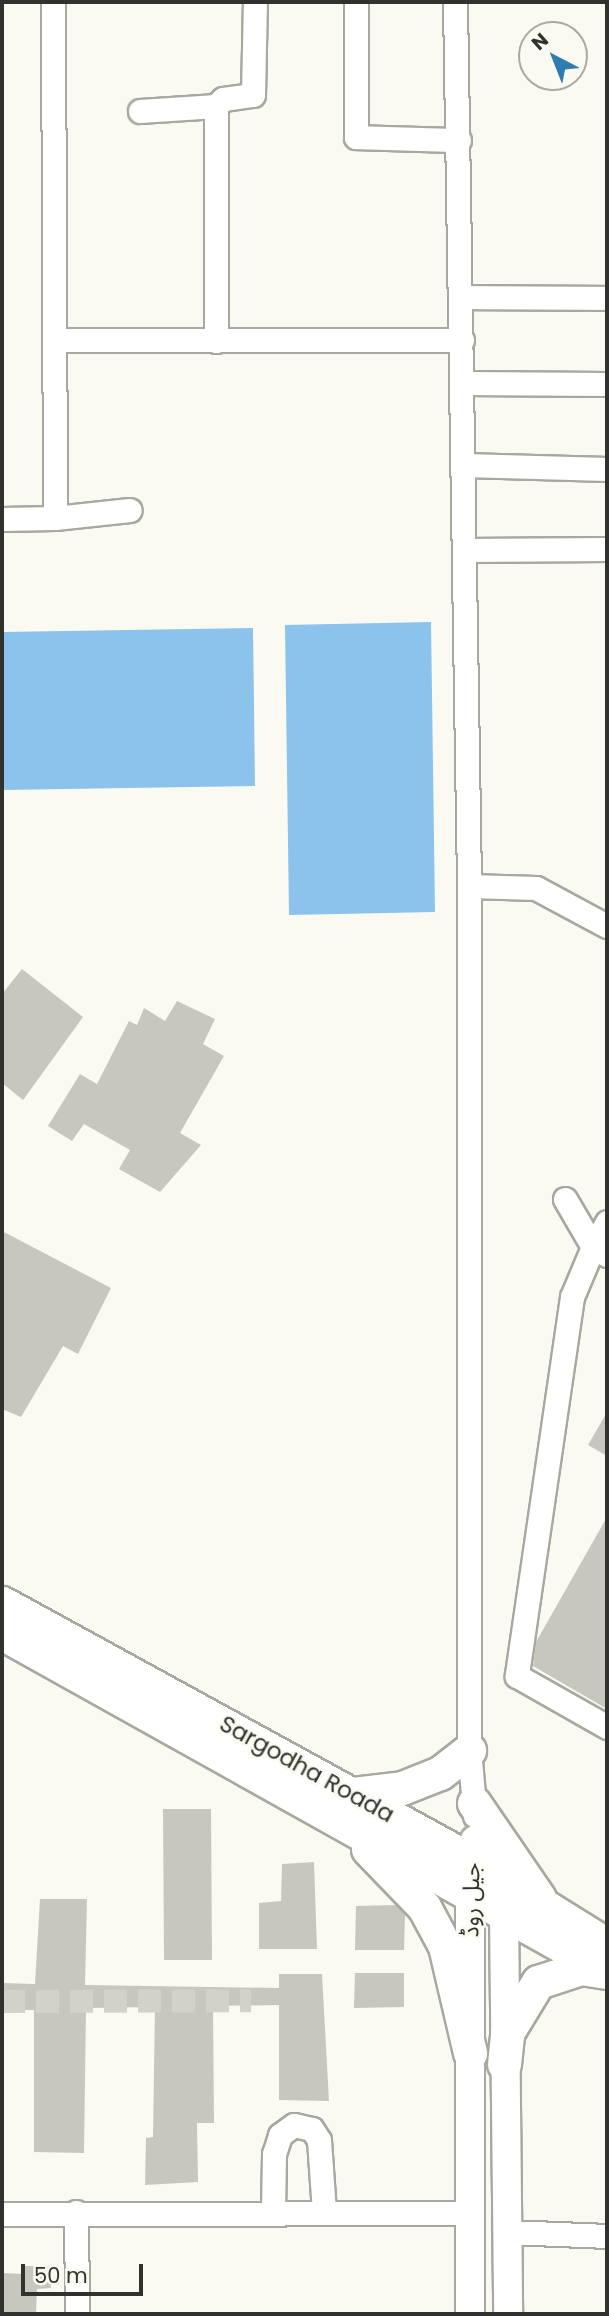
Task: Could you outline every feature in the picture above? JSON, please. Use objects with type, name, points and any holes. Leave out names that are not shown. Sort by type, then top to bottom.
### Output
[{"type":"highway","name":"Sargodha Roada","points":[[2,1603],[347,1808]]},
{"type":"highway","name":"Sargodha Roada","points":[[2,1633],[347,1808],[476,1866],[548,1912],[607,1945]]},
{"type":"highway","points":[[468,1750],[440,1773],[347,1808],[424,1907],[456,1978],[470,2053]]},
{"type":"highway","points":[[474,1803],[548,1912]]},
{"type":"highway","name":"Sargodha Roada","points":[[476,1866],[503,1913],[607,1972]]},
{"type":"highway","points":[[504,2064],[507,2034],[538,1982],[582,1968],[607,1972]]},
{"type":"main road","name":"جیل روڈ","points":[[470,2314],[470,2053],[476,1866]]},
{"type":"main road","name":"جیل روڈ","points":[[503,1913],[509,2314]]},
{"type":"street","points":[[53,2],[55,518]]},
{"type":"street","points":[[140,111],[216,106],[223,99],[253,95],[255,2]]},
{"type":"street","points":[[356,2],[356,137],[459,140]]},
{"type":"street","points":[[455,2],[469,886],[468,1750],[474,1803],[476,1866]]},
{"type":"street","points":[[216,106],[216,341]]},
{"type":"street","points":[[461,297],[607,298]]},
{"type":"street","points":[[55,340],[462,340]]},
{"type":"street","points":[[463,383],[607,384]]},
{"type":"street","points":[[464,465],[607,469]]},
{"type":"street","points":[[2,519],[55,518],[130,510]]},
{"type":"street","points":[[465,550],[607,549]]},
{"type":"street","points":[[469,886],[536,888],[607,926]]},
{"type":"street","points":[[565,1199],[600,1251]]},
{"type":"street","points":[[607,1222],[600,1251],[572,1297],[517,1676],[607,1727]]},
{"type":"street","points":[[273,2212],[274,2154],[280,2134],[294,2125],[313,2129],[319,2140],[324,2212]]},
{"type":"street","points":[[76,2212],[77,2314]]},
{"type":"street","points":[[2,2214],[470,2213]]},
{"type":"street","points":[[508,2232],[607,2236]]},
{"type":"water","points":[[431,622],[435,912],[289,915],[285,625]]},
{"type":"water","points":[[253,628],[255,786],[2,790],[2,632]]},
{"type":"building","points":[[22,969],[83,1017],[23,1100],[2,1083],[2,994]]},
{"type":"building","points":[[177,1001],[215,1019],[203,1044],[224,1056],[180,1133],[201,1145],[160,1192],[119,1169],[130,1150],[84,1124],[72,1141],[48,1126],[80,1074],[97,1084],[129,1021],[137,1025],[144,1008],[165,1021]]},
{"type":"building","points":[[2,1231],[111,1288],[78,1354],[63,1346],[21,1417],[2,1409]]},
{"type":"building","points":[[607,1412],[607,1456],[588,1445]]},
{"type":"building","points":[[607,1517],[607,1709],[533,1666],[536,1642]]},
{"type":"building","points":[[163,1809],[211,1809],[212,1960],[164,1960]]},
{"type":"building","points":[[314,1862],[317,1949],[259,1949],[259,1903],[281,1901],[282,1864]]},
{"type":"building","points":[[40,1899],[87,1899],[85,1985],[279,1988],[279,1974],[322,1974],[329,2101],[279,2100],[279,2005],[213,2006],[214,2123],[197,2123],[198,2182],[145,2185],[146,2138],[153,2137],[155,2007],[86,2008],[84,2153],[34,2152],[34,2010],[2,2010],[2,1983],[35,1984]]},
{"type":"building","points":[[396,1905],[405,1915],[404,1950],[355,1950],[356,1906]]},
{"type":"building","points":[[355,1973],[404,1973],[404,2007],[354,2008]]},
{"type":"building","points":[[23,2266],[49,2266],[51,2288],[37,2289],[36,2314],[2,2314],[2,2273],[23,2274]]},
{"type":"tunnel","points":[[2,2001],[251,2000]]}]
